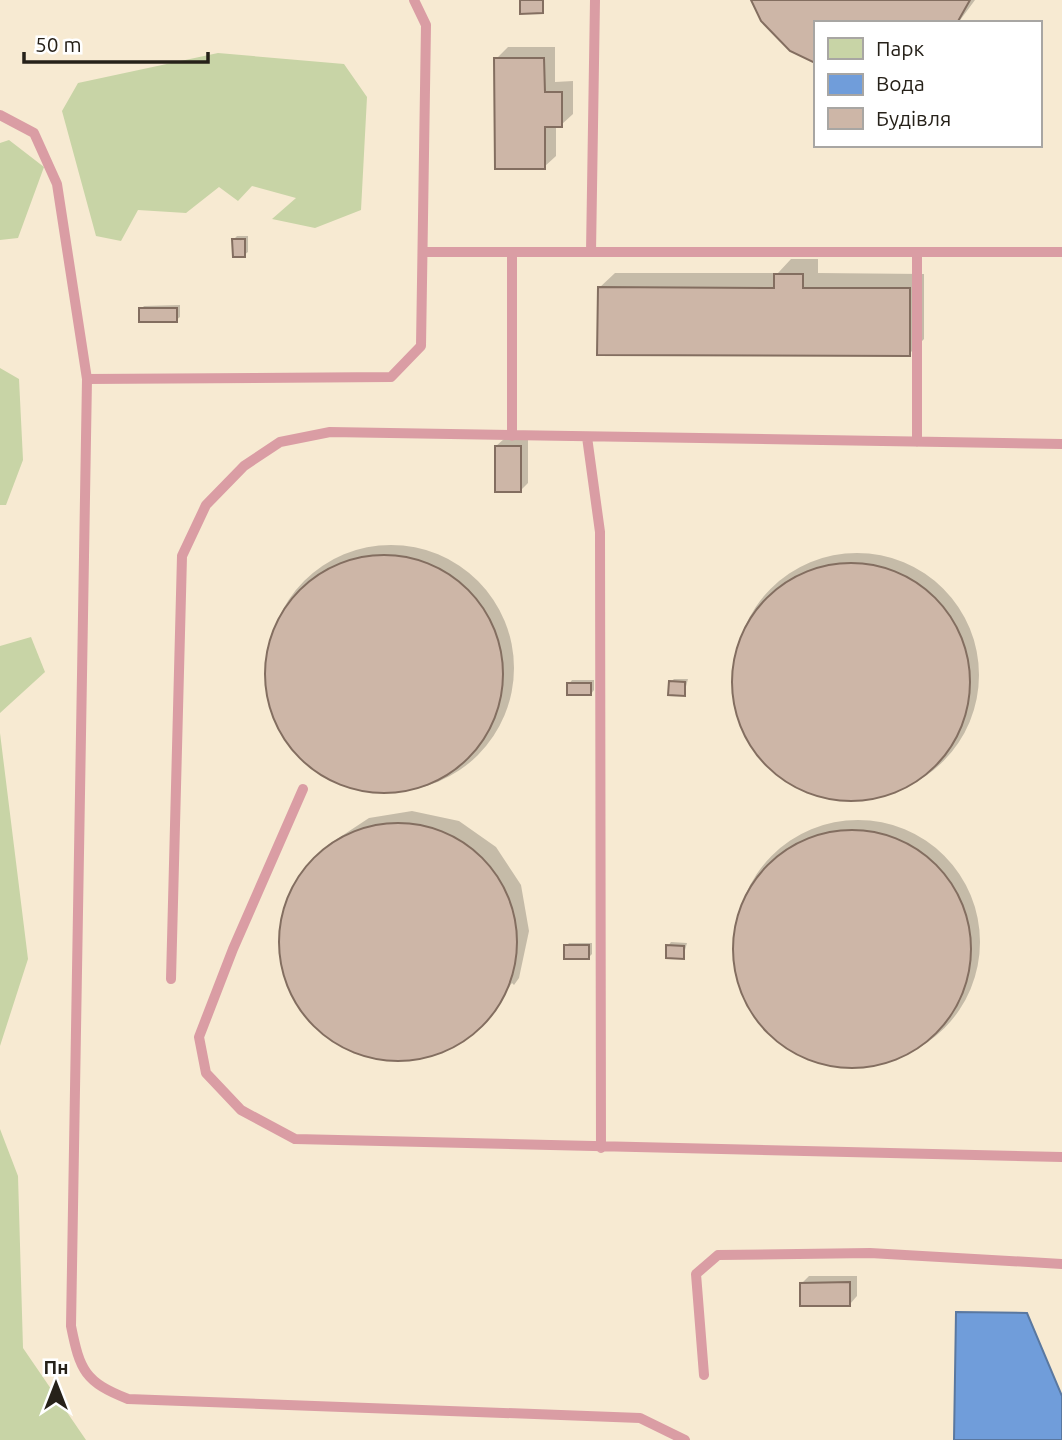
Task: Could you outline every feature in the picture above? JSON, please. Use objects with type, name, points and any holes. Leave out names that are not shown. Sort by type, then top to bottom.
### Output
[{"type":"lane","points":[[86,379],[391,377],[421,346],[426,25],[414,0]]},
{"type":"lane","points":[[591,252],[595,0]]},
{"type":"lane","points":[[0,115],[34,134],[57,184],[86,379],[71,1326],[78,1360],[98,1387],[128,1399],[640,1418],[685,1440]]},
{"type":"lane","points":[[424,252],[1062,252]]},
{"type":"lane","points":[[512,252],[512,436]]},
{"type":"lane","points":[[918,252],[918,442]]},
{"type":"lane","points":[[171,979],[182,556],[206,505],[244,466],[280,442],[330,432],[1062,444]]},
{"type":"lane","points":[[587,437],[600,532],[601,1148]]},
{"type":"lane","points":[[303,789],[233,949],[199,1037],[206,1073],[241,1110],[295,1139],[1062,1157]]},
{"type":"lane","points":[[704,1375],[696,1274],[718,1255],[870,1253],[1062,1264]]},
{"type":"green space","points":[[218,53],[344,64],[367,97],[361,210],[315,228],[272,219],[296,198],[252,186],[238,201],[219,187],[186,213],[138,210],[121,241],[96,236],[62,111],[78,83]]},
{"type":"green space","points":[[9,140],[44,167],[18,238],[0,240],[0,143]]},
{"type":"green space","points":[[0,368],[19,379],[23,460],[6,505],[0,505]]},
{"type":"green space","points":[[31,637],[45,672],[0,713],[0,646]]},
{"type":"green space","points":[[0,733],[28,959],[0,1046]]},
{"type":"green space","points":[[0,1129],[18,1176],[23,1348],[86,1440],[0,1440]]},
{"type":"water","points":[[956,1312],[1027,1313],[1062,1396],[1062,1440],[954,1440]]},
{"type":"building","points":[[520,0],[543,0],[543,13],[520,14]]},
{"type":"building","points":[[751,0],[970,0],[958,21],[814,21],[814,63],[790,51],[761,21]]},
{"type":"building","points":[[494,58],[544,58],[545,92],[562,92],[562,127],[545,127],[545,169],[495,169]]},
{"type":"building","points":[[232,239],[245,239],[245,257],[233,257]]},
{"type":"building","points":[[774,274],[803,274],[803,288],[910,288],[910,356],[597,355],[598,287],[774,288]]},
{"type":"building","points":[[139,308],[177,308],[177,322],[139,322]]},
{"type":"building","points":[[495,446],[521,446],[521,492],[495,492]]},
{"type":"building","points":[[384,555],[429,564],[450,575],[468,590],[483,608],[494,629],[503,674],[494,719],[483,740],[468,758],[450,773],[429,784],[384,793],[339,784],[318,773],[300,758],[285,740],[274,719],[265,674],[274,629],[285,608],[300,590],[318,575],[339,564]]},
{"type":"building","points":[[851,563],[896,572],[917,583],[935,598],[950,616],[961,637],[970,682],[961,727],[950,748],[935,766],[917,781],[896,792],[851,801],[806,792],[785,781],[767,766],[752,748],[741,727],[732,682],[741,637],[752,616],[767,598],[785,583],[806,572]]},
{"type":"building","points":[[669,681],[685,682],[685,696],[668,695]]},
{"type":"building","points":[[567,683],[591,683],[591,695],[567,695]]},
{"type":"building","points":[[398,823],[443,832],[464,843],[482,858],[497,876],[508,897],[517,942],[508,987],[497,1008],[482,1026],[464,1041],[443,1052],[398,1061],[353,1052],[332,1041],[314,1026],[299,1008],[288,987],[279,942],[288,897],[299,876],[314,858],[332,843],[353,832]]},
{"type":"building","points":[[852,830],[897,839],[918,850],[936,865],[951,883],[962,904],[971,949],[962,994],[951,1015],[936,1033],[918,1048],[897,1059],[852,1068],[807,1059],[786,1048],[768,1033],[753,1015],[742,994],[733,949],[742,904],[753,883],[768,865],[786,850],[807,839]]},
{"type":"building","points":[[564,945],[589,945],[589,959],[564,959]]},
{"type":"building","points":[[666,945],[684,946],[684,959],[666,958]]},
{"type":"building","points":[[850,1282],[850,1306],[800,1306],[800,1283]]}]
